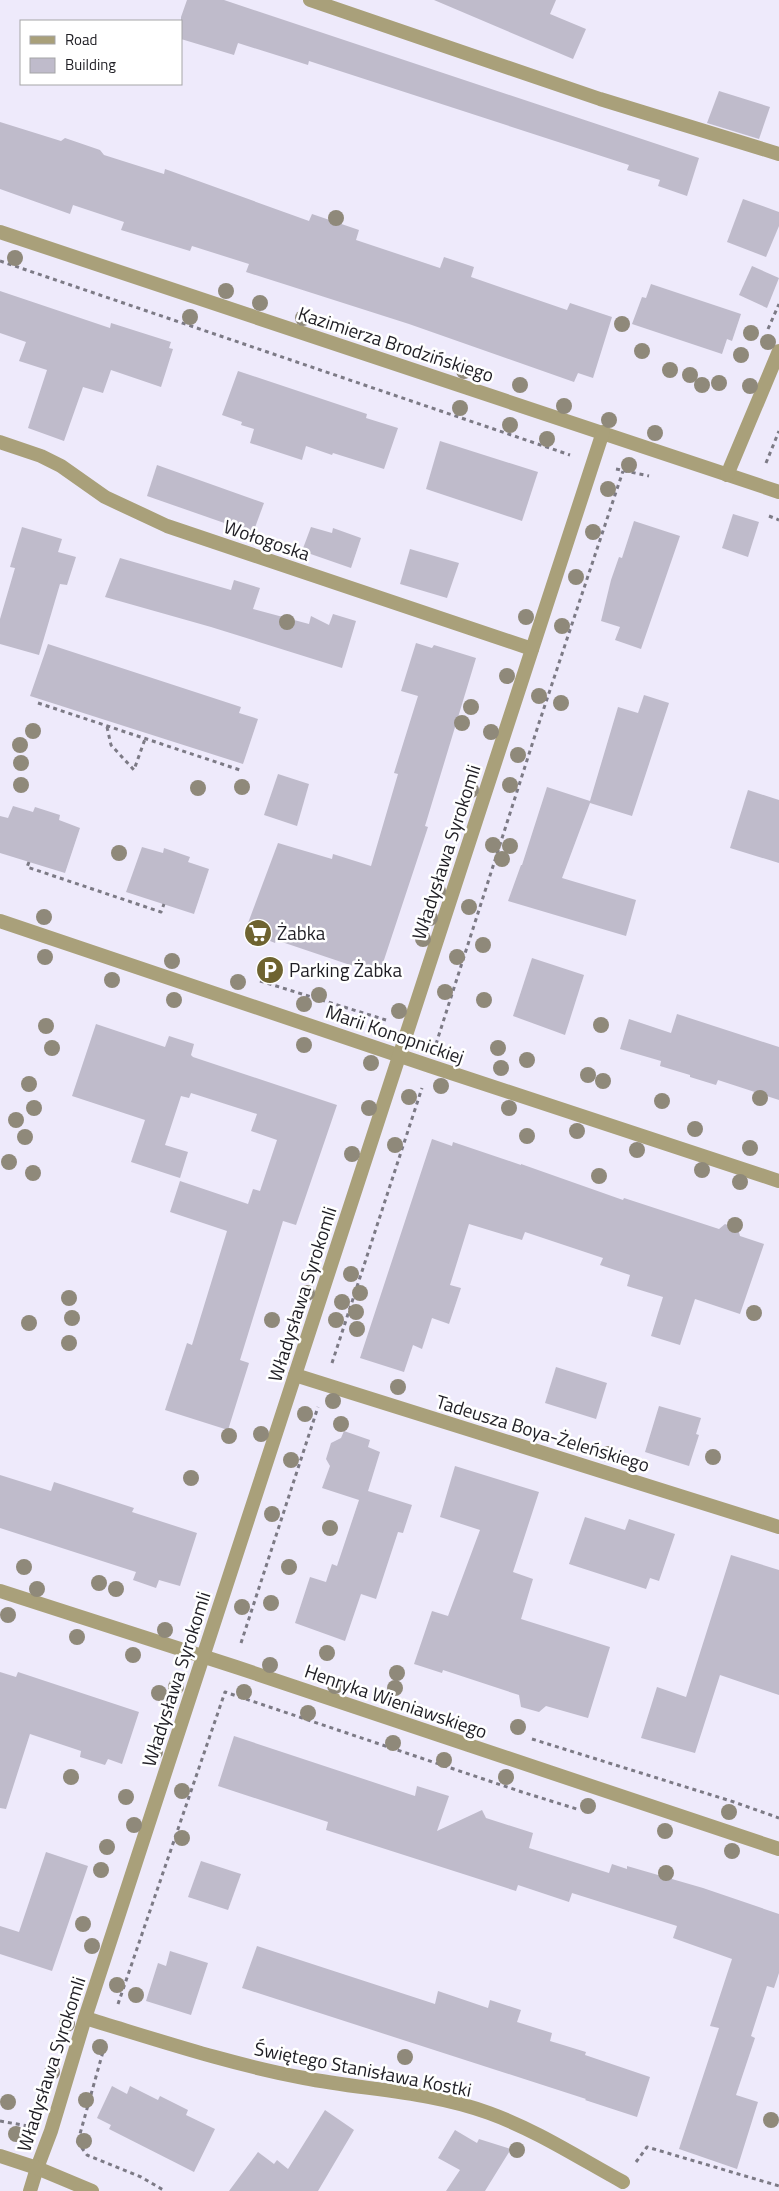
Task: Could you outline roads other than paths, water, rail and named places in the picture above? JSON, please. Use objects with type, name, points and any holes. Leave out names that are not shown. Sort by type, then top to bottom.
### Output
[{"type":"street","points":[[310,0],[600,99],[779,154]]},
{"type":"street","name":"Kazimierza Brodzińskiego","points":[[0,232],[779,492]]},
{"type":"street","points":[[727,475],[779,351]]},
{"type":"street","name":"Władysława Syrokomli","points":[[30,2191],[603,432]]},
{"type":"street","name":"Wołogoska","points":[[0,442],[41,456],[61,466],[105,497],[167,526],[532,649]]},
{"type":"street","name":"Marii Konopnickiej","points":[[0,921],[399,1056],[779,1181]]},
{"type":"street","name":"Tadeusza Boya-Żeleńskiego","points":[[295,1375],[779,1528]]},
{"type":"street","name":"Henryka Wieniawskiego","points":[[0,1591],[779,1849]]},
{"type":"street","name":"Świętego Stanisława Kostki","points":[[85,2018],[219,2060],[306,2079],[449,2100],[489,2113],[522,2127],[623,2182]]},
{"type":"street","points":[[0,2156],[37,2168],[92,2191]]},
{"type":"place","name":"Żabka","points":[[258,933]]},
{"type":"place","name":"Parking Żabka","points":[[270,970]]}]
